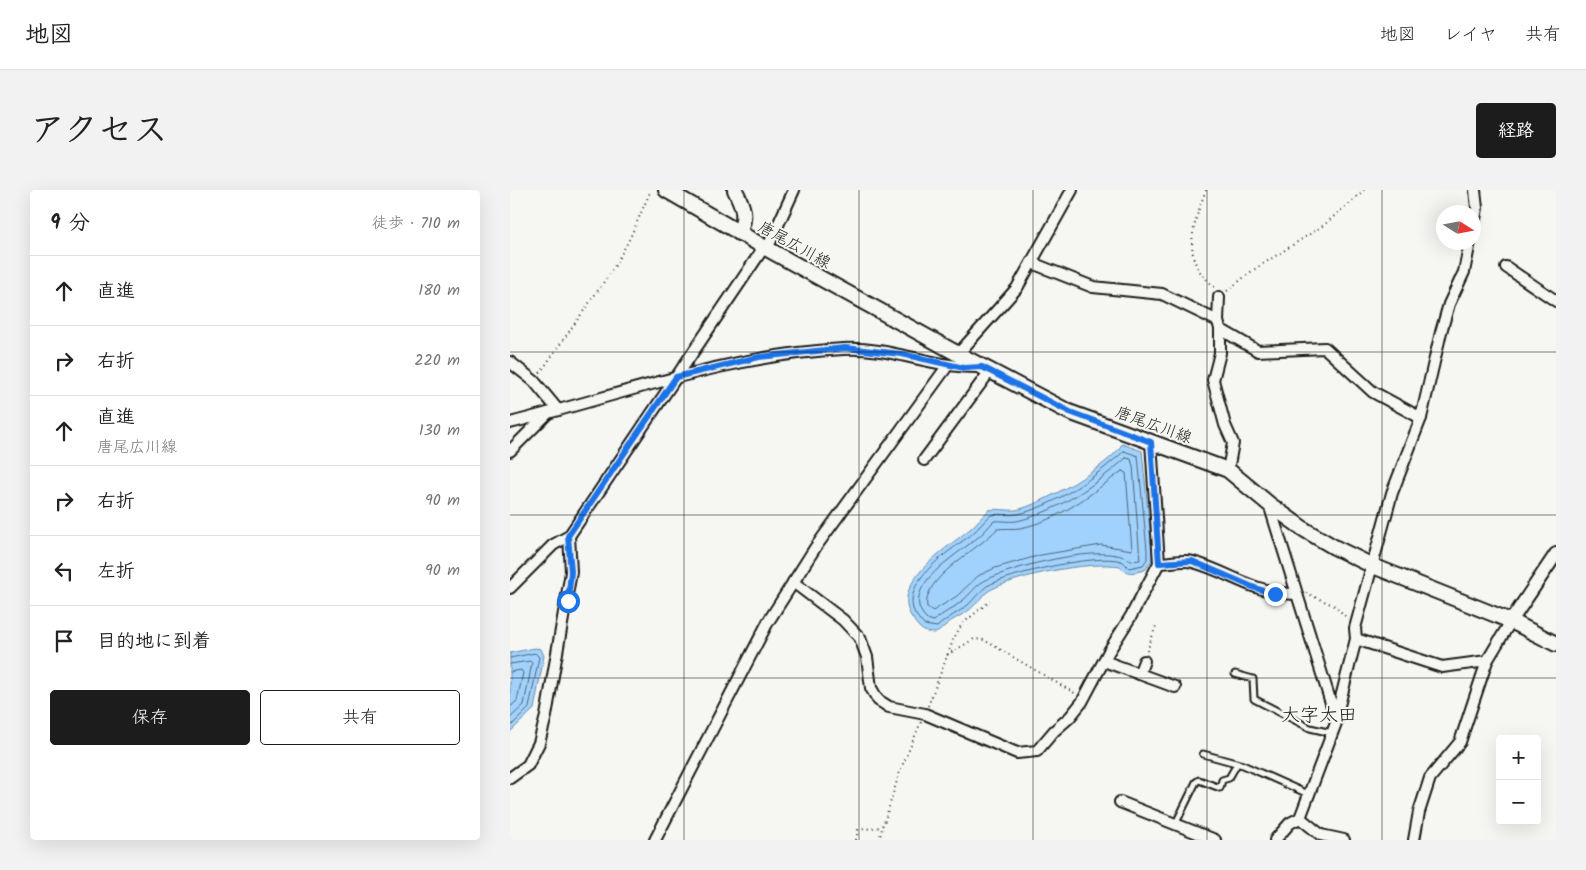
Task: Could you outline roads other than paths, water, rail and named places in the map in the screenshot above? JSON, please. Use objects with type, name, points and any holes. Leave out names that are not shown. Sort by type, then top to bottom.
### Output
[{"type":"main road","name":"唐尾広川線","points":[[666,190],[765,248],[958,354],[1070,412],[1228,470],[1268,504],[1305,530],[1373,566],[1411,579],[1510,621],[1556,644]]},
{"type":"main road","name":"唐尾広川線","points":[[734,190],[744,211],[744,222],[739,233]]},
{"type":"street","points":[[510,588],[553,545],[568,536],[765,248],[794,190]]},
{"type":"street","points":[[958,354],[1017,288],[1072,190]]},
{"type":"street","points":[[1475,190],[1477,205]]},
{"type":"street","points":[[1275,840],[1290,824],[1300,818],[1336,723],[1356,639],[1355,628],[1392,493],[1421,418],[1441,332],[1449,304],[1464,272],[1468,250]]},
{"type":"street","points":[[1032,263],[1093,287],[1162,294],[1219,325],[1258,351],[1325,348],[1373,392],[1421,418]]},
{"type":"street","points":[[1506,267],[1556,301]]},
{"type":"street","points":[[1219,297],[1220,353],[1213,380],[1225,425],[1233,444],[1228,470]]},
{"type":"street","points":[[510,423],[676,377],[759,357],[845,348],[902,354],[964,368],[986,369]]},
{"type":"street","points":[[510,362],[534,381],[553,411]]},
{"type":"street","points":[[655,840],[768,622],[793,582],[948,365]]},
{"type":"street","points":[[924,460],[986,369]]},
{"type":"street","points":[[510,451],[553,411]]},
{"type":"street","points":[[793,582],[842,620],[860,638],[867,657],[871,688],[878,700],[889,707],[925,714],[1017,753],[1026,754],[1037,751],[1054,730],[1070,717],[1084,697],[1159,563],[1151,442]]},
{"type":"street","points":[[1268,504],[1336,717]]},
{"type":"street","points":[[510,778],[528,765],[539,743],[544,725],[568,601],[571,572],[568,536]]},
{"type":"street","points":[[1414,840],[1419,812],[1430,778],[1460,742],[1487,661],[1510,621],[1556,554]]},
{"type":"street","points":[[1159,563],[1192,561],[1255,588],[1275,594],[1295,592]]},
{"type":"street","points":[[1356,639],[1442,667],[1487,661]]},
{"type":"street","points":[[1104,661],[1175,687]]},
{"type":"street","points":[[1139,674],[1144,661]]},
{"type":"street","points":[[1120,802],[1214,840]]},
{"type":"street","points":[[1300,818],[1321,835],[1344,840]]},
{"type":"lane","points":[[1235,674],[1252,679],[1254,698],[1310,728],[1332,733]]},
{"type":"lane","points":[[1203,754],[1237,764],[1308,794]]},
{"type":"lane","points":[[1175,825],[1196,782],[1199,780],[1220,788],[1222,780],[1229,778],[1237,764]]},
{"type":"water","points":[[1122,444],[1142,451],[1152,550],[1152,560],[1145,570],[1131,573],[1125,571],[1120,566],[1106,565],[1072,567],[1035,574],[990,590],[968,611],[937,632],[927,632],[919,627],[907,606],[908,593],[914,580],[936,556],[970,529],[989,510],[1016,510],[1041,501],[1091,473],[1116,452]]},
{"type":"water","points":[[535,648],[541,649],[544,656],[534,709],[510,732],[510,653]]},
{"type":"district","name":"大字太田","points":[[1319,714]]}]
